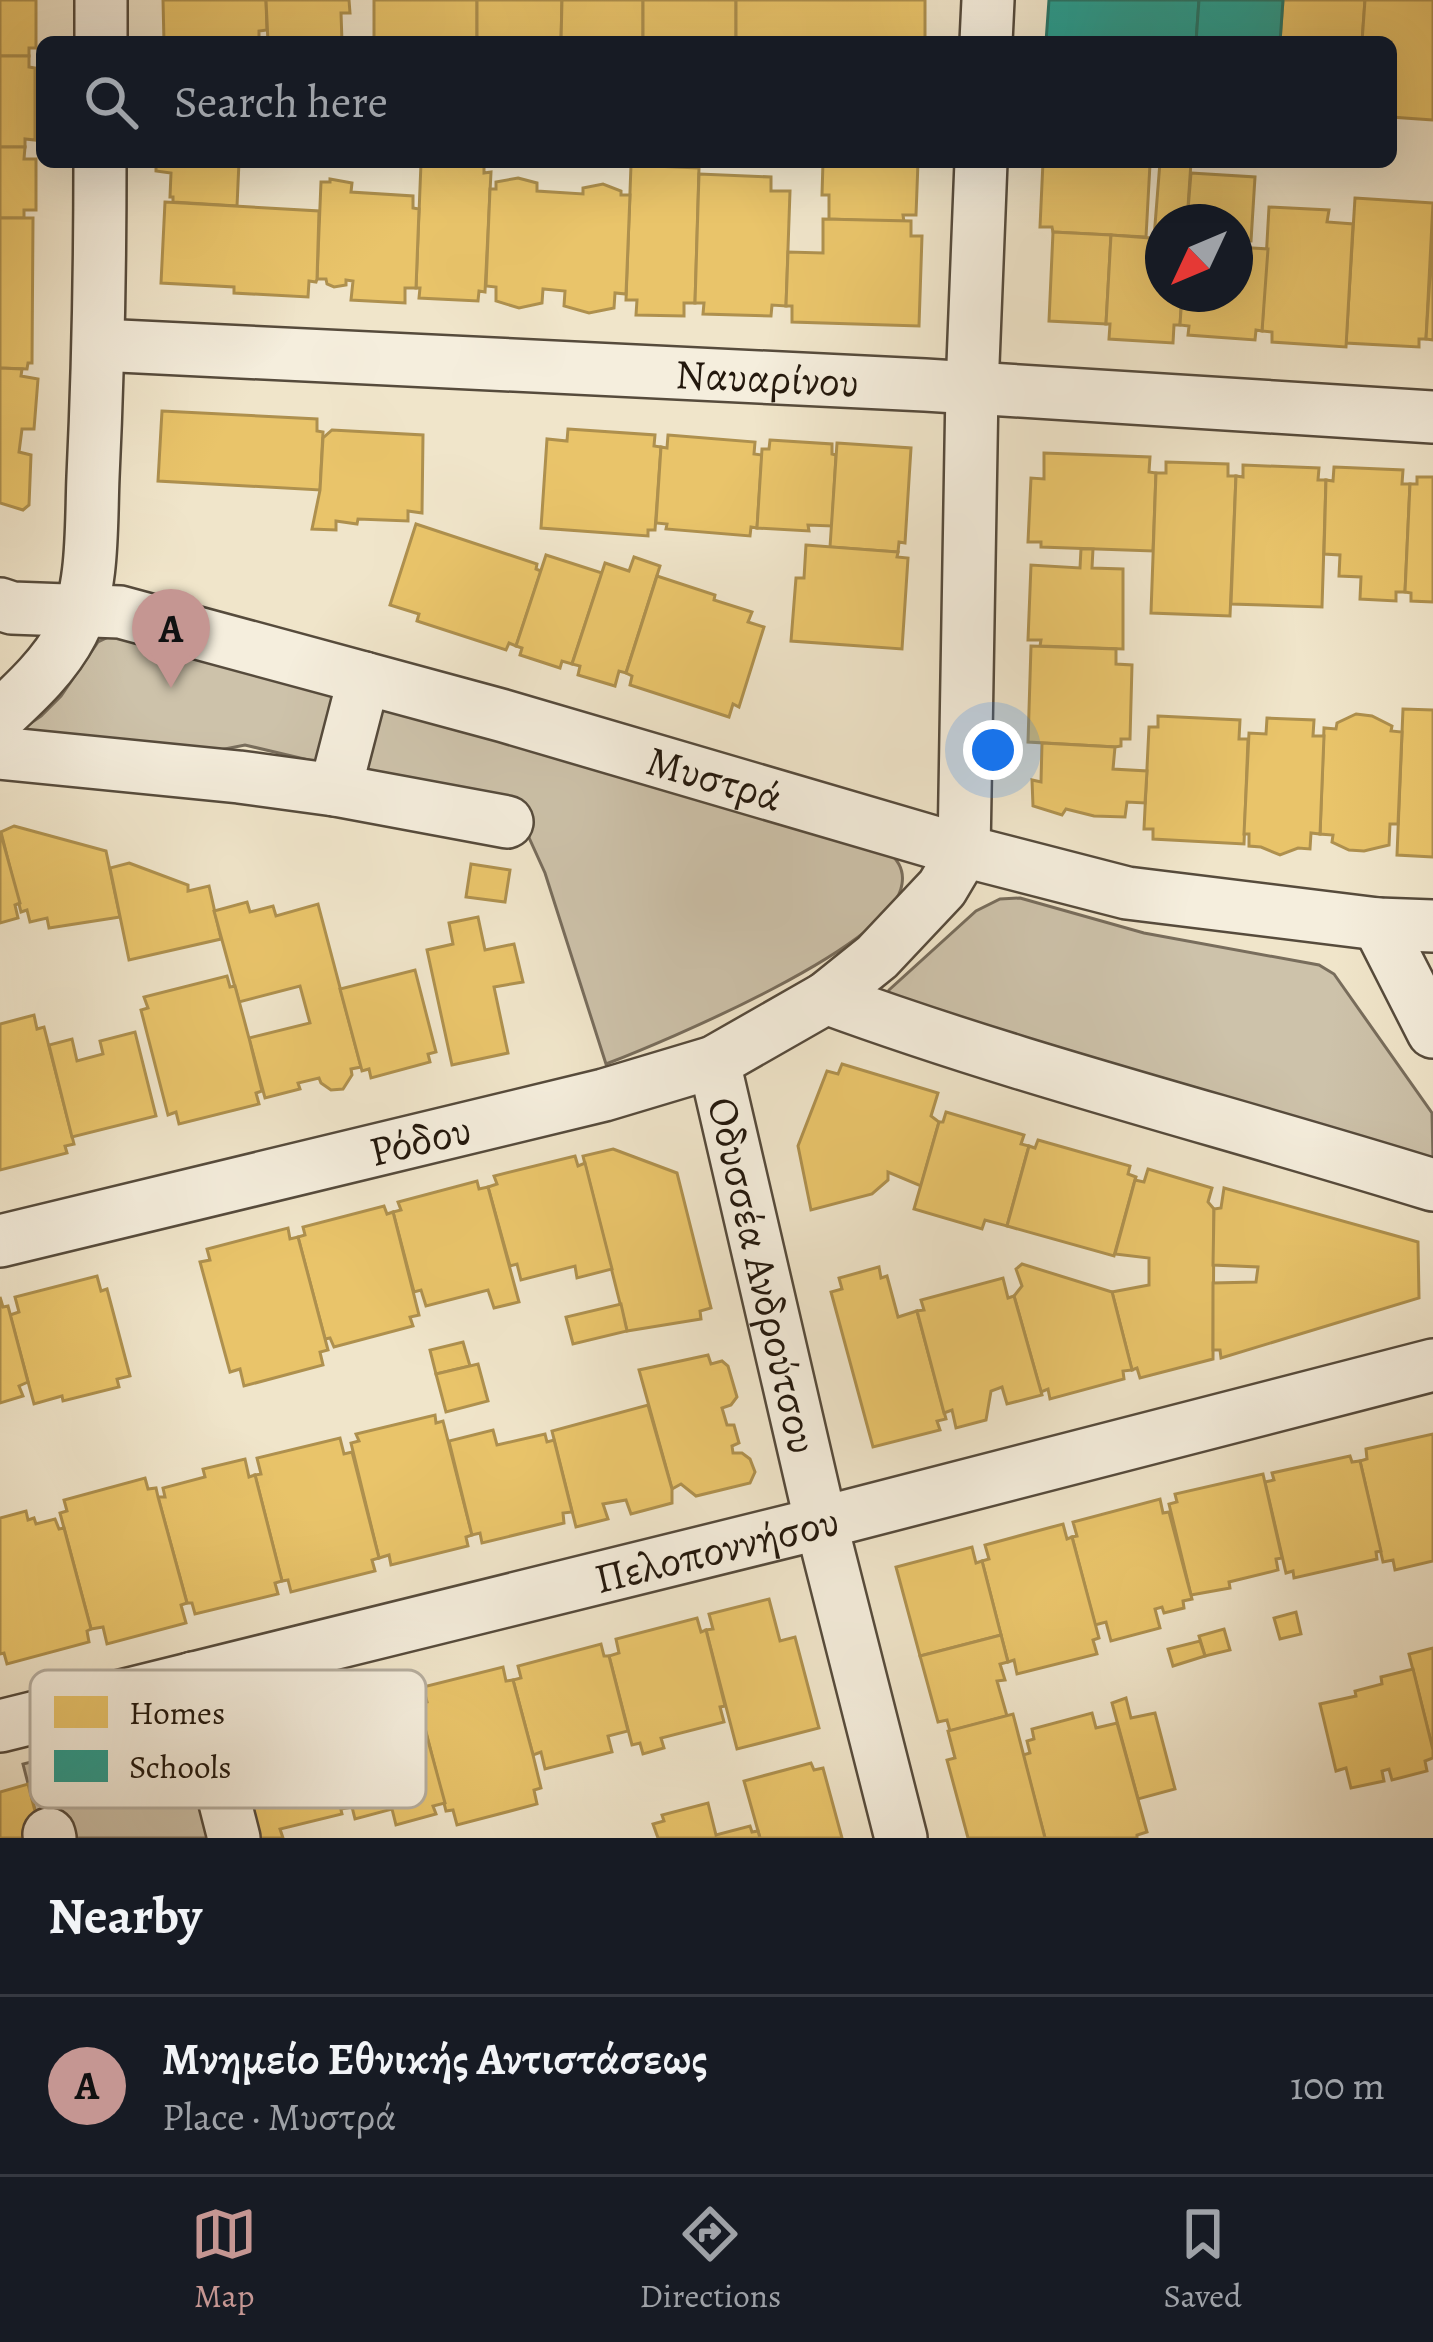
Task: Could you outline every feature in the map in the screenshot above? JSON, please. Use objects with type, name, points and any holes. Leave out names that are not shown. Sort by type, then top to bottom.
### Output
[{"type":"street","points":[[100,36],[101,0]]},
{"type":"street","points":[[986,36],[988,0]]},
{"type":"street","points":[[0,716],[49,667],[81,609],[90,549],[99,345],[100,168]]},
{"type":"street","points":[[964,851],[981,168]]},
{"type":"street","name":"Ναυαρίνου","points":[[99,345],[1433,417]]},
{"type":"street","name":"Μυστρά","points":[[0,604],[119,612],[1127,893],[1378,924],[1433,926]]},
{"type":"street","points":[[335,790],[364,678]]},
{"type":"street","points":[[0,753],[335,790],[507,822]]},
{"type":"street","name":"Ρόδου","points":[[0,1240],[604,1095],[714,1062],[826,998],[878,957],[942,888],[964,851]]},
{"type":"street","points":[[1378,924],[1431,1024]]},
{"type":"street","points":[[826,998],[1038,1069],[1433,1185]]},
{"type":"street","name":"Οδυσσέα Ανδρούτσου","points":[[714,1062],[821,1523],[901,1838]]},
{"type":"street","name":"Πελοποννήσου","points":[[225,1670],[1433,1365]]},
{"type":"street","name":"Πελοποννήσου","points":[[0,1726],[30,1719]]},
{"type":"street","points":[[226,1808],[234,1838]]},
{"type":"shaded area","points":[[123,630],[883,845],[900,867],[902,884],[889,909],[820,962],[723,1014],[606,1064],[545,873],[516,809],[245,745],[199,754],[53,752],[22,729],[61,696],[98,642]]},
{"type":"shaded area","points":[[1020,898],[1144,933],[1319,965],[1334,974],[1432,1113],[1433,1161],[887,999],[889,990],[976,911],[1000,899]]},
{"type":"shaded area","points":[[30,1762],[30,1791],[23,1764]]},
{"type":"shaded area","points":[[34,1808],[215,1808],[223,1838],[42,1838]]},
{"type":"building: Homes","points":[[0,0],[36,0],[36,48],[29,48],[29,56],[0,56]]},
{"type":"building: Homes","points":[[163,0],[266,0],[267,30],[259,31],[259,36],[164,36]]},
{"type":"building: Homes","points":[[266,0],[349,0],[350,13],[341,13],[342,36],[268,36]]},
{"type":"building: Homes","points":[[374,0],[477,0],[477,36],[374,36]]},
{"type":"building: Homes","points":[[477,0],[562,0],[561,36],[477,36]]},
{"type":"building: Homes","points":[[562,0],[643,0],[643,36],[561,36]]},
{"type":"building: Homes","points":[[643,0],[736,0],[736,36],[643,36]]},
{"type":"building: Homes","points":[[736,0],[925,0],[925,36],[736,36]]},
{"type":"building: Homes","points":[[1283,0],[1365,0],[1362,36],[1280,36]]},
{"type":"building: Homes","points":[[1365,0],[1433,0],[1433,120],[1397,117],[1397,36],[1362,36]]},
{"type":"building: Homes","points":[[0,56],[29,56],[29,67],[35,68],[35,140],[25,139],[25,147],[0,147]]},
{"type":"building: Homes","points":[[0,147],[25,147],[24,159],[36,159],[36,210],[24,210],[24,218],[0,218]]},
{"type":"building: Homes","points":[[239,168],[237,206],[173,202],[171,173],[156,171]]},
{"type":"building: Homes","points":[[421,168],[491,172],[485,292],[479,291],[478,301],[419,298],[420,288],[416,288]]},
{"type":"building: Homes","points":[[631,168],[699,168],[695,303],[684,303],[684,316],[636,315],[637,300],[626,300]]},
{"type":"building: Homes","points":[[823,168],[918,168],[916,215],[903,215],[904,222],[829,219],[829,195],[822,195]]},
{"type":"building: Homes","points":[[1043,168],[1150,168],[1145,237],[1053,232],[1052,227],[1040,227]]},
{"type":"building: Homes","points":[[1160,168],[1191,168],[1188,204],[1157,204]]},
{"type":"building: Homes","points":[[1191,173],[1255,177],[1253,209],[1253,204],[1188,204]]},
{"type":"building: Homes","points":[[699,174],[771,177],[771,191],[790,191],[786,306],[772,305],[771,316],[703,314],[704,303],[695,303]]},
{"type":"building: Homes","points":[[518,178],[537,183],[537,191],[583,194],[583,188],[603,184],[630,195],[626,294],[615,293],[614,308],[589,313],[564,306],[565,291],[543,289],[542,303],[519,308],[496,301],[496,287],[486,286],[490,189],[496,189],[496,182]]},
{"type":"building: Homes","points":[[321,182],[352,183],[351,192],[413,196],[413,208],[419,209],[416,288],[405,288],[405,303],[351,300],[353,281],[334,287],[326,279],[317,279]]},
{"type":"building: Homes","points":[[1355,198],[1433,203],[1426,339],[1419,339],[1419,347],[1346,343]]},
{"type":"building: Homes","points":[[165,202],[319,211],[317,279],[309,281],[308,297],[161,283]]},
{"type":"building: Homes","points":[[1269,207],[1329,210],[1327,222],[1353,224],[1346,347],[1272,342],[1272,332],[1262,331]]},
{"type":"building: Homes","points":[[0,218],[33,218],[32,363],[27,369],[0,368]]},
{"type":"building: Homes","points":[[823,219],[911,221],[911,236],[922,236],[919,326],[792,322],[792,306],[786,306],[788,252],[823,253]]},
{"type":"building: Homes","points":[[1433,228],[1433,340],[1426,339]]},
{"type":"building: Homes","points":[[1053,232],[1111,235],[1106,324],[1049,321]]},
{"type":"building: Homes","points":[[1111,235],[1145,238],[1145,312],[1181,312],[1173,343],[1109,339],[1110,324],[1106,324]]},
{"type":"building: Homes","points":[[1253,248],[1268,249],[1262,331],[1256,330],[1255,340],[1188,335],[1189,326],[1180,325],[1181,312],[1253,312]]},
{"type":"building: Homes","points":[[0,368],[22,369],[21,376],[38,379],[34,429],[22,429],[19,452],[31,455],[29,505],[23,510],[0,503]]},
{"type":"building: Homes","points":[[162,411],[317,419],[317,431],[323,432],[320,490],[158,481]]},
{"type":"building: Homes","points":[[568,429],[655,435],[654,446],[661,447],[655,530],[648,530],[648,536],[541,528],[547,439],[567,441]]},
{"type":"building: Homes","points":[[332,430],[423,435],[422,513],[408,511],[408,521],[358,519],[357,524],[336,521],[336,530],[312,529],[323,438]]},
{"type":"building: Homes","points":[[668,435],[755,442],[754,454],[762,455],[757,528],[751,527],[750,536],[666,529],[667,524],[656,523],[661,447],[667,448]]},
{"type":"building: Homes","points":[[770,440],[832,444],[836,455],[832,526],[808,525],[809,531],[757,528],[762,449],[769,449]]},
{"type":"building: Homes","points":[[837,443],[911,448],[905,543],[899,542],[898,552],[830,547]]},
{"type":"building: Homes","points":[[1044,453],[1150,457],[1149,472],[1156,473],[1153,551],[1041,547],[1041,542],[1028,542],[1031,478],[1044,479]]},
{"type":"building: Homes","points":[[1166,462],[1228,464],[1228,476],[1236,476],[1230,616],[1151,613],[1156,473],[1166,473]]},
{"type":"building: Homes","points":[[1243,465],[1319,468],[1318,480],[1326,480],[1322,607],[1231,604],[1236,476],[1243,477]]},
{"type":"building: Homes","points":[[1334,467],[1403,470],[1402,484],[1410,484],[1405,592],[1396,592],[1396,601],[1360,599],[1361,577],[1339,576],[1340,555],[1324,554],[1326,480],[1333,481]]},
{"type":"building: Homes","points":[[1417,477],[1433,477],[1433,602],[1411,601],[1411,593],[1405,592],[1410,484],[1417,484]]},
{"type":"building: Homes","points":[[416,524],[537,564],[541,571],[516,646],[509,643],[506,650],[417,621],[419,614],[390,605]]},
{"type":"building: Homes","points":[[806,545],[898,552],[897,557],[908,558],[902,649],[791,641],[796,578],[804,578]]},
{"type":"building: Homes","points":[[1081,549],[1093,549],[1092,568],[1123,569],[1123,649],[1040,646],[1041,640],[1028,640],[1031,565],[1080,568]]},
{"type":"building: Homes","points":[[546,555],[602,573],[572,664],[562,661],[560,668],[520,655],[522,648],[516,646]]},
{"type":"building: Homes","points":[[634,557],[660,566],[626,673],[619,671],[615,686],[578,675],[580,666],[572,664],[605,563],[629,571]]},
{"type":"building: Homes","points":[[657,576],[752,612],[748,622],[764,627],[739,707],[733,704],[729,717],[630,685],[632,676],[626,673]]},
{"type":"building: Homes","points":[[1031,646],[1116,649],[1116,664],[1132,665],[1130,739],[1121,739],[1121,746],[1115,747],[1028,742]]},
{"type":"building: Homes","points":[[1403,709],[1433,710],[1433,857],[1397,855]]},
{"type":"building: Homes","points":[[1356,714],[1372,716],[1392,726],[1391,731],[1402,732],[1398,824],[1390,824],[1389,845],[1364,851],[1349,850],[1332,842],[1333,835],[1320,834],[1324,728],[1336,729],[1337,723]]},
{"type":"building: Homes","points":[[1158,716],[1240,720],[1239,739],[1248,739],[1244,844],[1153,839],[1153,829],[1144,829],[1149,727],[1158,727]]},
{"type":"building: Homes","points":[[1267,718],[1314,720],[1313,736],[1324,736],[1320,834],[1311,833],[1310,849],[1280,855],[1249,846],[1249,834],[1244,834],[1249,733],[1266,734]]},
{"type":"building: Homes","points":[[1042,743],[1115,747],[1113,769],[1147,771],[1145,803],[1127,802],[1125,817],[1066,809],[1062,815],[1033,806],[1032,780],[1041,782]]},
{"type":"building: Homes","points":[[14,826],[106,851],[120,917],[49,928],[47,918],[30,922],[27,910],[21,912],[1,832]]},
{"type":"building: Homes","points":[[0,831],[20,903],[15,905],[18,918],[0,923]]},
{"type":"building: Homes","points":[[129,863],[188,885],[188,891],[209,886],[221,939],[129,960],[110,868]]},
{"type":"building: Homes","points":[[471,864],[510,870],[505,902],[466,897]]},
{"type":"building: Homes","points":[[247,902],[250,912],[273,906],[276,916],[318,904],[361,1067],[351,1069],[343,1089],[331,1090],[319,1078],[298,1083],[300,1089],[265,1098],[249,1038],[310,1023],[300,986],[239,1002],[214,911]]},
{"type":"building: Homes","points":[[478,917],[485,950],[514,944],[523,982],[494,987],[508,1053],[452,1065],[427,950],[453,944],[449,923]]},
{"type":"building: Homes","points":[[415,970],[436,1052],[428,1054],[430,1062],[371,1078],[369,1069],[362,1071],[340,989]]},
{"type":"building: Homes","points":[[227,976],[230,987],[235,986],[249,1038],[262,1091],[256,1093],[259,1104],[179,1124],[176,1112],[168,1115],[141,1010],[148,1008],[144,997]]},
{"type":"building: Homes","points":[[34,1015],[37,1029],[44,1027],[74,1144],[65,1146],[67,1153],[0,1170],[0,1024]]},
{"type":"building: Homes","points":[[135,1032],[156,1116],[72,1137],[49,1045],[72,1039],[77,1061],[103,1054],[100,1041]]},
{"type":"building: Homes","points":[[842,1064],[938,1093],[931,1116],[939,1122],[921,1186],[888,1172],[888,1180],[872,1194],[811,1210],[798,1146],[827,1071],[838,1074]]},
{"type":"building: Homes","points":[[946,1112],[1024,1135],[1021,1144],[1029,1146],[1007,1226],[985,1220],[982,1229],[914,1209]]},
{"type":"building: Homes","points":[[1038,1140],[1130,1166],[1128,1174],[1136,1177],[1114,1256],[1007,1226],[1029,1146],[1035,1148]]},
{"type":"building: Homes","points":[[613,1149],[677,1173],[711,1308],[700,1311],[701,1319],[627,1331],[583,1156]]},
{"type":"building: Homes","points":[[575,1156],[578,1166],[585,1163],[612,1269],[577,1278],[575,1266],[521,1280],[517,1264],[510,1266],[488,1187],[497,1184],[494,1176]]},
{"type":"building: Homes","points":[[1148,1169],[1212,1188],[1208,1202],[1214,1209],[1213,1359],[1140,1378],[1137,1368],[1132,1370],[1112,1292],[1149,1285],[1149,1258],[1115,1254],[1135,1180],[1144,1182]]},
{"type":"building: Homes","points":[[477,1181],[479,1189],[488,1187],[519,1302],[494,1308],[488,1290],[426,1306],[421,1290],[414,1292],[393,1212],[401,1210],[398,1202]]},
{"type":"building: Homes","points":[[1224,1188],[1418,1242],[1419,1298],[1221,1358],[1220,1350],[1213,1350],[1213,1283],[1256,1282],[1258,1267],[1213,1265],[1214,1209],[1221,1208]]},
{"type":"building: Homes","points":[[384,1206],[387,1214],[393,1212],[419,1315],[410,1317],[413,1326],[334,1347],[330,1338],[325,1339],[298,1237],[305,1235],[303,1227]]},
{"type":"building: Homes","points":[[288,1228],[290,1239],[298,1237],[328,1350],[320,1352],[323,1365],[244,1386],[240,1369],[230,1372],[200,1262],[210,1260],[207,1249]]},
{"type":"building: Homes","points":[[1022,1264],[1112,1292],[1132,1370],[1123,1371],[1124,1379],[1050,1399],[1048,1389],[1041,1392],[1014,1296],[1022,1286],[1016,1269]]},
{"type":"building: Homes","points":[[879,1267],[881,1278],[887,1276],[898,1317],[917,1311],[946,1419],[937,1421],[940,1430],[873,1447],[831,1292],[842,1289],[839,1278]]},
{"type":"building: Homes","points":[[97,1276],[101,1291],[107,1289],[130,1376],[117,1379],[119,1387],[34,1404],[10,1315],[19,1312],[15,1297]]},
{"type":"building: Homes","points":[[1003,1278],[1008,1298],[1014,1296],[1042,1395],[1007,1404],[1002,1387],[991,1391],[986,1420],[956,1428],[952,1410],[944,1413],[917,1311],[924,1310],[921,1300]]},
{"type":"building: Homes","points":[[0,1297],[3,1307],[8,1306],[28,1382],[19,1386],[23,1396],[0,1403]]},
{"type":"building: Homes","points":[[621,1304],[627,1331],[573,1344],[566,1317]]},
{"type":"building: Homes","points":[[463,1342],[470,1366],[436,1374],[430,1350]]},
{"type":"building: Homes","points":[[708,1355],[711,1364],[722,1361],[728,1366],[737,1397],[722,1408],[739,1443],[732,1446],[733,1453],[750,1459],[755,1472],[750,1483],[696,1496],[681,1484],[672,1489],[639,1370]]},
{"type":"building: Homes","points":[[478,1364],[488,1401],[446,1412],[436,1374]]},
{"type":"building: Homes","points":[[648,1405],[672,1503],[631,1514],[626,1500],[603,1504],[608,1519],[576,1527],[552,1431]]},
{"type":"building: Homes","points":[[435,1415],[436,1423],[443,1421],[472,1535],[466,1537],[468,1546],[391,1565],[389,1555],[379,1558],[351,1443],[359,1441],[356,1434]]},
{"type":"building: Homes","points":[[493,1430],[497,1445],[545,1434],[547,1442],[554,1440],[572,1512],[563,1513],[564,1523],[482,1543],[480,1533],[472,1535],[449,1441]]},
{"type":"building: Homes","points":[[1433,1434],[1433,1561],[1395,1570],[1393,1560],[1383,1562],[1360,1461],[1367,1459],[1366,1449]]},
{"type":"building: Homes","points":[[340,1438],[344,1454],[352,1452],[379,1558],[372,1560],[375,1571],[291,1592],[288,1580],[282,1581],[255,1475],[261,1474],[257,1458]]},
{"type":"building: Homes","points":[[1350,1456],[1352,1462],[1360,1461],[1381,1551],[1376,1552],[1377,1559],[1294,1578],[1293,1571],[1286,1573],[1265,1482],[1274,1480],[1272,1473]]},
{"type":"building: Homes","points":[[245,1459],[249,1477],[255,1475],[282,1581],[275,1583],[278,1594],[195,1614],[192,1603],[187,1603],[158,1497],[165,1497],[163,1488],[205,1477],[203,1469]]},
{"type":"building: Homes","points":[[1263,1474],[1282,1558],[1276,1559],[1278,1570],[1229,1582],[1230,1588],[1191,1595],[1169,1504],[1177,1502],[1175,1494]]},
{"type":"building: Homes","points":[[145,1478],[148,1489],[156,1488],[187,1603],[181,1605],[186,1623],[107,1644],[103,1627],[91,1629],[60,1513],[67,1511],[64,1500]]},
{"type":"building: Homes","points":[[1160,1499],[1163,1513],[1169,1512],[1192,1599],[1183,1601],[1184,1608],[1164,1613],[1162,1607],[1155,1609],[1160,1628],[1111,1641],[1106,1622],[1095,1625],[1072,1537],[1077,1536],[1073,1522]]},
{"type":"building: Homes","points":[[26,1511],[28,1520],[34,1518],[36,1524],[55,1519],[59,1529],[64,1528],[91,1629],[87,1631],[89,1642],[7,1664],[4,1653],[0,1654],[0,1518]]},
{"type":"building: Homes","points":[[1063,1524],[1067,1539],[1072,1537],[1099,1638],[1093,1640],[1097,1654],[1017,1674],[1014,1660],[1008,1662],[982,1561],[989,1559],[985,1545]]},
{"type":"building: Homes","points":[[972,1547],[976,1563],[982,1561],[1001,1635],[920,1656],[896,1567]]},
{"type":"building: Homes","points":[[769,1599],[780,1641],[795,1637],[819,1728],[737,1749],[706,1630],[713,1629],[709,1614]]},
{"type":"building: Homes","points":[[1296,1612],[1301,1634],[1280,1639],[1274,1618]]},
{"type":"building: Homes","points":[[697,1618],[701,1632],[706,1630],[725,1706],[720,1707],[724,1722],[661,1738],[664,1748],[643,1754],[640,1743],[632,1745],[609,1656],[619,1653],[616,1639]]},
{"type":"building: Homes","points":[[1224,1629],[1230,1650],[1205,1656],[1199,1636]]},
{"type":"building: Homes","points":[[1001,1635],[1008,1662],[1000,1664],[1005,1680],[997,1681],[1007,1716],[950,1731],[947,1720],[938,1722],[920,1656]]},
{"type":"building: Homes","points":[[1200,1641],[1205,1656],[1173,1666],[1168,1649]]},
{"type":"building: Homes","points":[[601,1644],[604,1656],[609,1656],[628,1731],[608,1736],[612,1752],[545,1769],[541,1752],[533,1755],[513,1680],[521,1678],[518,1666]]},
{"type":"building: Homes","points":[[1433,1648],[1433,1750],[1409,1654]]},
{"type":"building: Homes","points":[[503,1667],[506,1681],[513,1680],[533,1755],[541,1788],[534,1790],[537,1804],[457,1825],[453,1810],[446,1811],[426,1732],[426,1686]]},
{"type":"building: Homes","points":[[1413,1669],[1433,1750],[1433,1758],[1425,1761],[1427,1771],[1392,1780],[1389,1769],[1382,1771],[1384,1781],[1351,1788],[1346,1768],[1336,1771],[1320,1704],[1356,1696],[1355,1691],[1382,1684],[1381,1677]]},
{"type":"building: Homes","points":[[1126,1698],[1131,1718],[1155,1713],[1175,1789],[1138,1799],[1112,1703]]},
{"type":"building: Homes","points":[[1092,1713],[1096,1728],[1117,1723],[1147,1832],[1137,1838],[1045,1838],[1023,1755],[1030,1753],[1027,1741],[1034,1739],[1032,1729]]},
{"type":"building: Homes","points":[[1013,1714],[1045,1838],[968,1838],[947,1760],[955,1758],[948,1731]]},
{"type":"building: Homes","points":[[426,1733],[445,1803],[433,1806],[436,1814],[396,1825],[392,1809],[355,1819],[352,1808],[426,1808]]},
{"type":"building: Homes","points":[[811,1763],[814,1770],[823,1768],[842,1838],[760,1838],[744,1781]]},
{"type":"building: Homes","points":[[28,1784],[30,1808],[34,1808],[42,1838],[0,1838],[0,1792]]},
{"type":"building: Homes","points":[[708,1803],[716,1835],[750,1826],[760,1838],[658,1838],[653,1824],[664,1821],[662,1815]]},
{"type":"building: Homes","points":[[237,1808],[340,1808],[342,1814],[280,1829],[283,1838],[243,1838]]},
{"type":"building: Schools","points":[[1049,0],[1199,0],[1196,36],[1046,36]]},
{"type":"building: Schools","points":[[1199,0],[1283,0],[1280,36],[1196,36]]},
{"type":"place","name":"Μνημείο Εθνικής Αντιστάσεως","points":[[171,688]]}]
